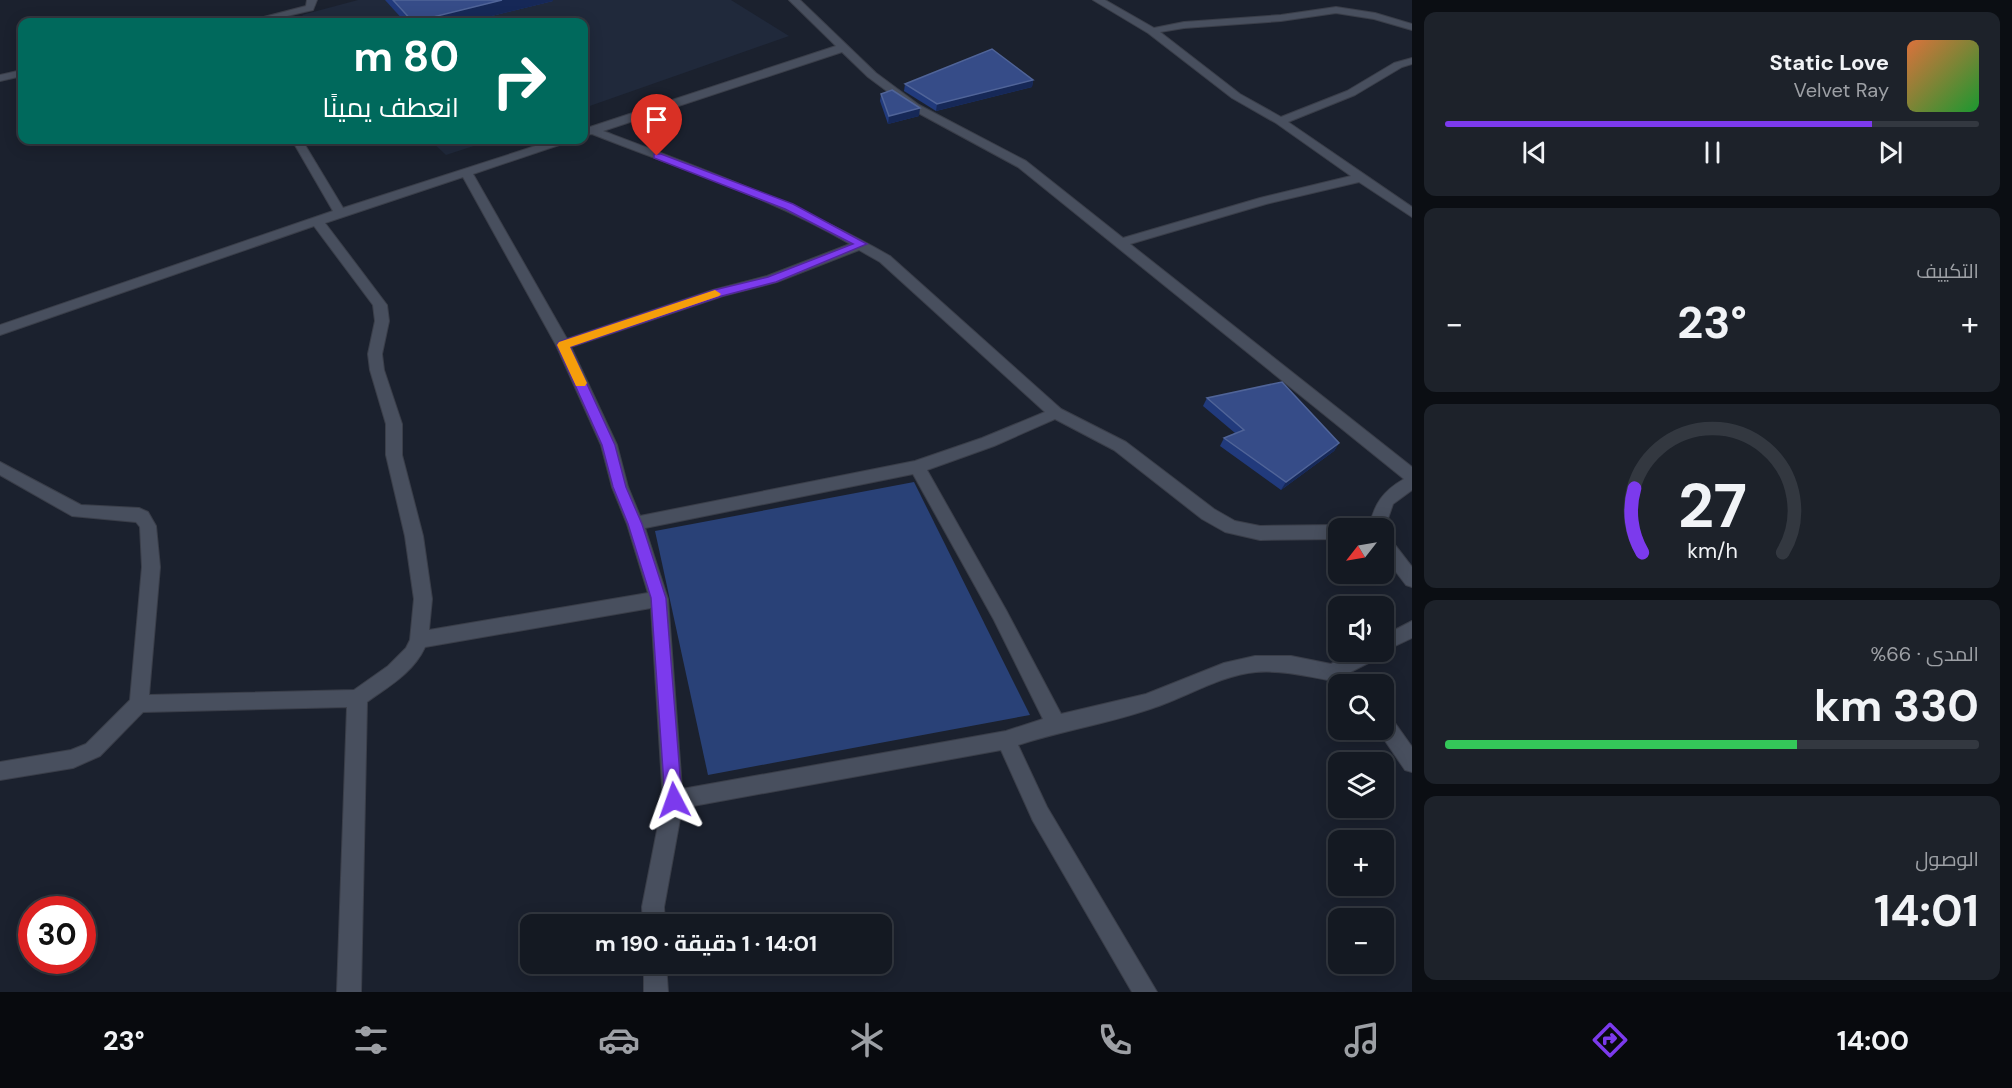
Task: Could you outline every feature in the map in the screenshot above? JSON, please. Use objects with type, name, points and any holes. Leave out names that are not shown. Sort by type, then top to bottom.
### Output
[{"type":"street","points":[[267,18],[310,8],[312,0]]},
{"type":"street","points":[[794,0],[872,75],[915,107],[1022,164],[1412,476]]},
{"type":"street","points":[[1098,0],[1152,31],[1236,96],[1280,121],[1412,213]]},
{"type":"street","points":[[1152,31],[1184,25],[1281,18],[1336,10],[1375,16],[1412,27]]},
{"type":"street","points":[[588,132],[842,48]]},
{"type":"street","points":[[1280,121],[1351,93],[1392,68],[1412,61]]},
{"type":"street","points":[[0,78],[18,75]]},
{"type":"street","points":[[588,132],[789,207],[862,244],[885,259],[1056,413],[1120,446],[1208,514],[1231,527],[1260,533],[1328,532]]},
{"type":"street","points":[[299,144],[340,213]]},
{"type":"street","points":[[0,330],[340,213],[552,144]]},
{"type":"street","points":[[466,172],[563,345],[609,445],[620,487],[635,524],[659,598],[674,800],[653,906],[653,914]]},
{"type":"street","points":[[1120,243],[1264,201],[1362,177]]},
{"type":"street","points":[[139,704],[357,698],[395,672],[413,653],[419,640],[423,599],[414,536],[394,455],[394,424],[377,370],[375,354],[382,321],[380,304],[317,221]]},
{"type":"street","points":[[563,345],[718,293],[772,279],[862,244]]},
{"type":"street","points":[[635,524],[917,467],[988,442],[1056,413]]},
{"type":"street","points":[[917,467],[1000,615],[1056,724]]},
{"type":"street","points":[[0,468],[78,511],[133,513],[142,517],[148,526],[151,567],[139,704],[93,750],[73,759],[0,771]]},
{"type":"street","points":[[1379,518],[1381,506],[1395,491],[1412,482]]},
{"type":"street","points":[[1394,556],[1412,580]]},
{"type":"street","points":[[419,640],[659,598]]},
{"type":"street","points":[[1394,639],[1412,629]]},
{"type":"street","points":[[1344,674],[1359,662]]},
{"type":"street","points":[[674,800],[1006,740],[1056,724],[1147,702],[1224,671],[1255,664],[1291,664],[1328,676]]},
{"type":"street","points":[[349,992],[357,698]]},
{"type":"street","points":[[1394,738],[1412,763]]},
{"type":"street","points":[[1006,740],[1040,814],[1145,992]]},
{"type":"street","points":[[655,974],[656,992]]},
{"type":"shaded area","points":[[358,0],[731,0],[789,36],[588,107],[588,18],[305,18],[302,15]]},
{"type":"shaded area","points":[[434,144],[480,144],[446,155]]},
{"type":"shaded area","points":[[914,482],[1030,715],[708,775],[655,531]]},
{"type":"building","points":[[393,0],[502,0],[429,18],[409,18]]},
{"type":"building","points":[[992,49],[1033,80],[937,104],[905,84]]},
{"type":"building","points":[[892,90],[920,108],[889,116],[881,94]]},
{"type":"building","points":[[1282,382],[1339,443],[1286,482],[1224,438],[1244,430],[1207,398]]},
{"type":"slow traffic","points":[[581,383],[563,345],[715,294]]},
{"type":"route","points":[[657,156],[789,207],[862,244],[772,279],[718,293],[563,345],[609,445],[620,487],[635,524],[659,598],[674,800]]}]
